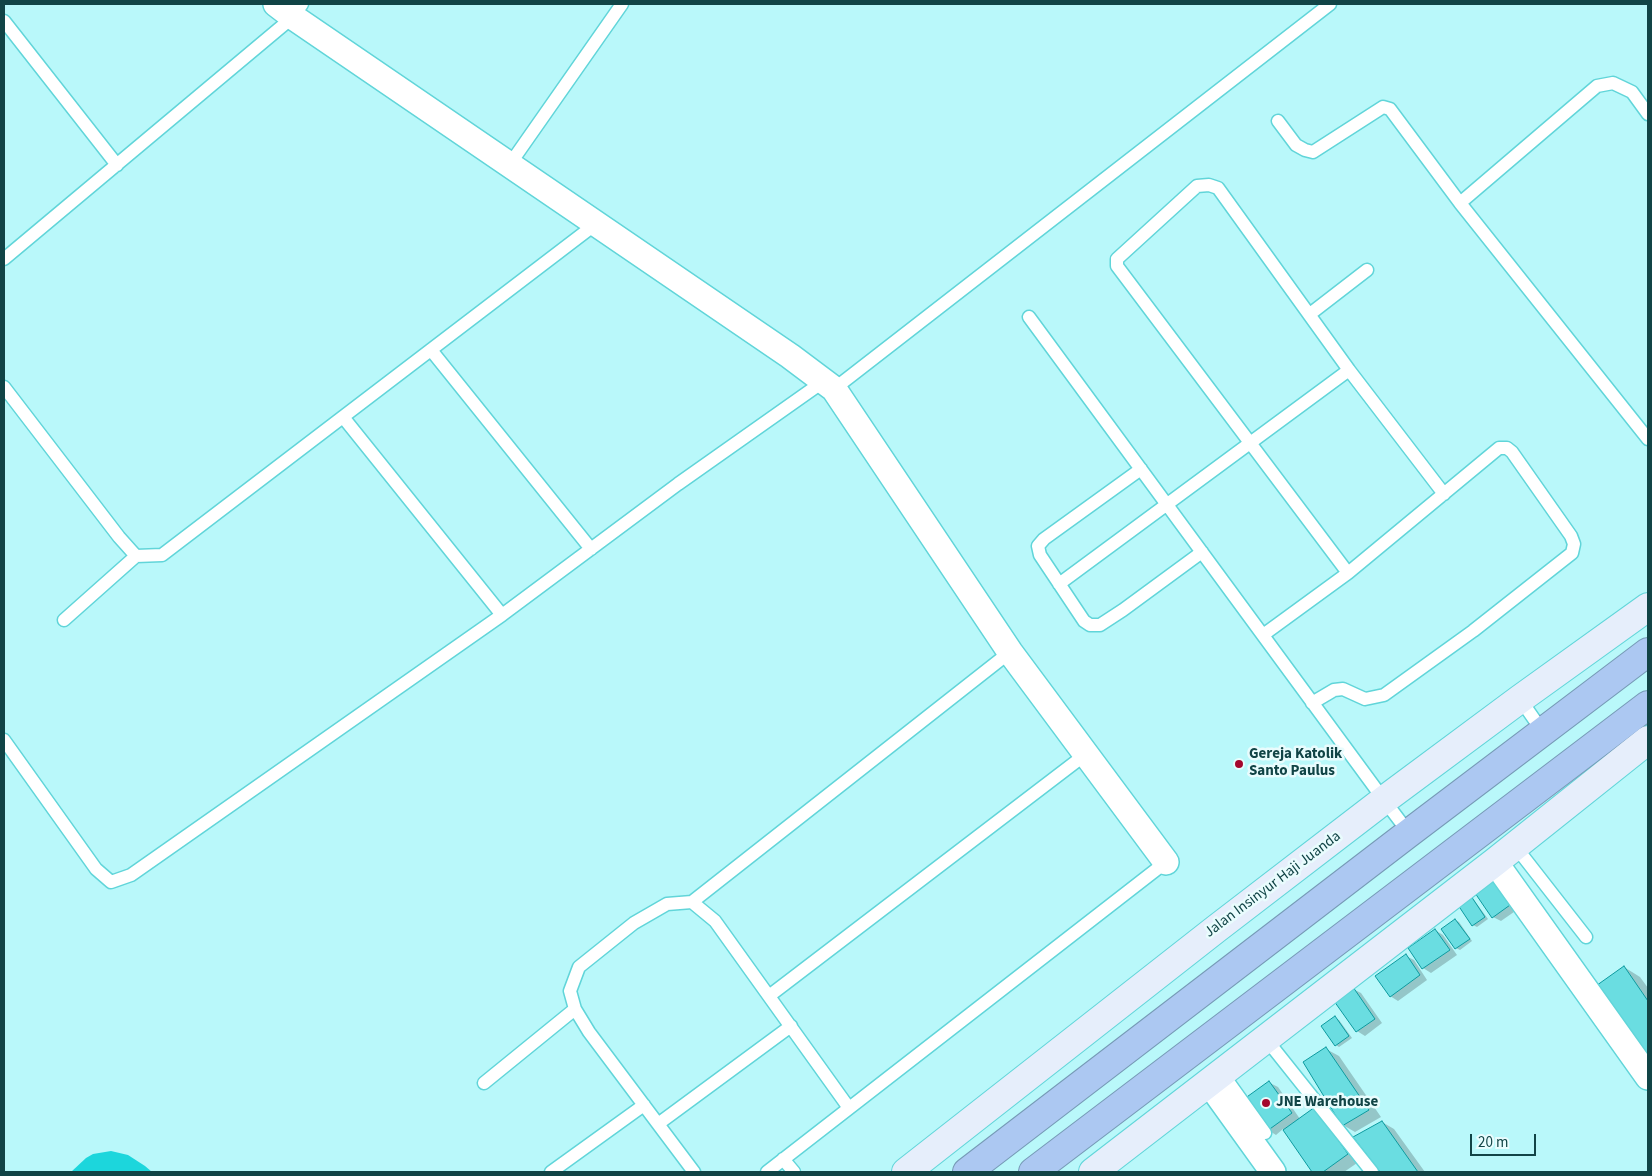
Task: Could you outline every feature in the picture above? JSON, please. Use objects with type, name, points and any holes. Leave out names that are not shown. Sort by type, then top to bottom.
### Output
[{"type":"highway","points":[[967,1172],[1648,652]]},
{"type":"highway","points":[[1033,1172],[1648,705]]},
{"type":"street","points":[[290,8],[510,164],[829,385],[1010,652],[1166,862]]},
{"type":"street","name":"Jalan Insinyur Haji Juanda","points":[[906,1172],[1384,800],[1648,607]]},
{"type":"street","points":[[1093,1172],[1505,854],[1648,740]]},
{"type":"street","points":[[1505,854],[1648,1077]]},
{"type":"street","points":[[1215,1078],[1273,1172]]},
{"type":"lane","points":[[510,164],[622,4]]},
{"type":"lane","points":[[4,740],[96,869],[110,882],[131,875],[502,615],[678,484],[829,385],[1330,4]]},
{"type":"lane","points":[[4,259],[117,165],[290,8]]},
{"type":"lane","points":[[4,22],[117,165]]},
{"type":"lane","points":[[1460,203],[1597,86],[1613,83],[1632,92],[1648,114]]},
{"type":"lane","points":[[1278,120],[1296,144],[1313,152],[1383,107],[1390,109],[1460,203],[1648,439]]},
{"type":"lane","points":[[1348,573],[1117,266],[1117,259],[1197,186],[1209,185],[1218,188],[1349,370],[1444,494]]},
{"type":"lane","points":[[64,620],[136,556],[162,556],[597,223]]},
{"type":"lane","points":[[1310,314],[1367,270]]},
{"type":"lane","points":[[1029,316],[1312,703],[1410,833]]},
{"type":"lane","points":[[430,350],[591,549]]},
{"type":"lane","points":[[1059,584],[1349,370]]},
{"type":"lane","points":[[4,387],[119,537],[136,556]]},
{"type":"lane","points":[[343,418],[502,615]]},
{"type":"lane","points":[[1263,635],[1348,573],[1499,448],[1507,448],[1512,452],[1571,536],[1574,544],[1572,553],[1473,631],[1384,695],[1365,699],[1343,689],[1334,690],[1312,703]]},
{"type":"lane","points":[[1141,469],[1044,539],[1038,546],[1040,555],[1084,620],[1090,625],[1100,625],[1202,552]]},
{"type":"lane","points":[[694,1172],[589,1032],[575,1009],[570,991],[580,967],[634,923],[667,904],[692,902],[1010,652]]},
{"type":"lane","points":[[1520,699],[1543,732]]},
{"type":"lane","points":[[769,996],[1086,754]]},
{"type":"lane","points":[[1505,854],[1586,937]]},
{"type":"lane","points":[[767,1172],[1166,862]]},
{"type":"lane","points":[[692,902],[715,921],[849,1108]]},
{"type":"lane","points":[[484,1083],[575,1009]]},
{"type":"lane","points":[[658,1124],[791,1026]]},
{"type":"lane","points":[[1266,1039],[1372,1172]]},
{"type":"lane","points":[[1215,1078],[1265,1133]]},
{"type":"lane","points":[[551,1172],[644,1106]]},
{"type":"lane","points":[[783,1159],[794,1172]]},
{"type":"water","points":[[111,1151],[128,1155],[152,1172],[71,1172],[93,1154]]},
{"type":"building","points":[[1500,876],[1517,900],[1492,918],[1475,893]]},
{"type":"building","points":[[1471,896],[1485,917],[1472,926],[1458,905]]},
{"type":"building","points":[[1455,919],[1470,939],[1455,949],[1441,929]]},
{"type":"building","points":[[1435,929],[1450,950],[1422,969],[1408,948]]},
{"type":"building","points":[[1406,954],[1420,975],[1390,997],[1375,976]]},
{"type":"building","points":[[1624,966],[1648,1001],[1648,1067],[1593,988]]},
{"type":"building","points":[[1353,987],[1375,1019],[1356,1032],[1334,1001]]},
{"type":"building","points":[[1335,1016],[1349,1036],[1335,1046],[1321,1026]]},
{"type":"building","points":[[1326,1047],[1369,1110],[1342,1126],[1303,1062]]},
{"type":"building","points":[[1269,1081],[1292,1113],[1267,1131],[1244,1099]]},
{"type":"building","points":[[1315,1107],[1348,1154],[1323,1172],[1312,1172],[1283,1130]]},
{"type":"building","points":[[1382,1121],[1418,1172],[1380,1172],[1353,1137]]},
{"type":"place","name":"Gereja Katolik Santo Paulus","points":[[1239,764]]},
{"type":"place","name":"JNE Warehouse","points":[[1266,1103]]}]
